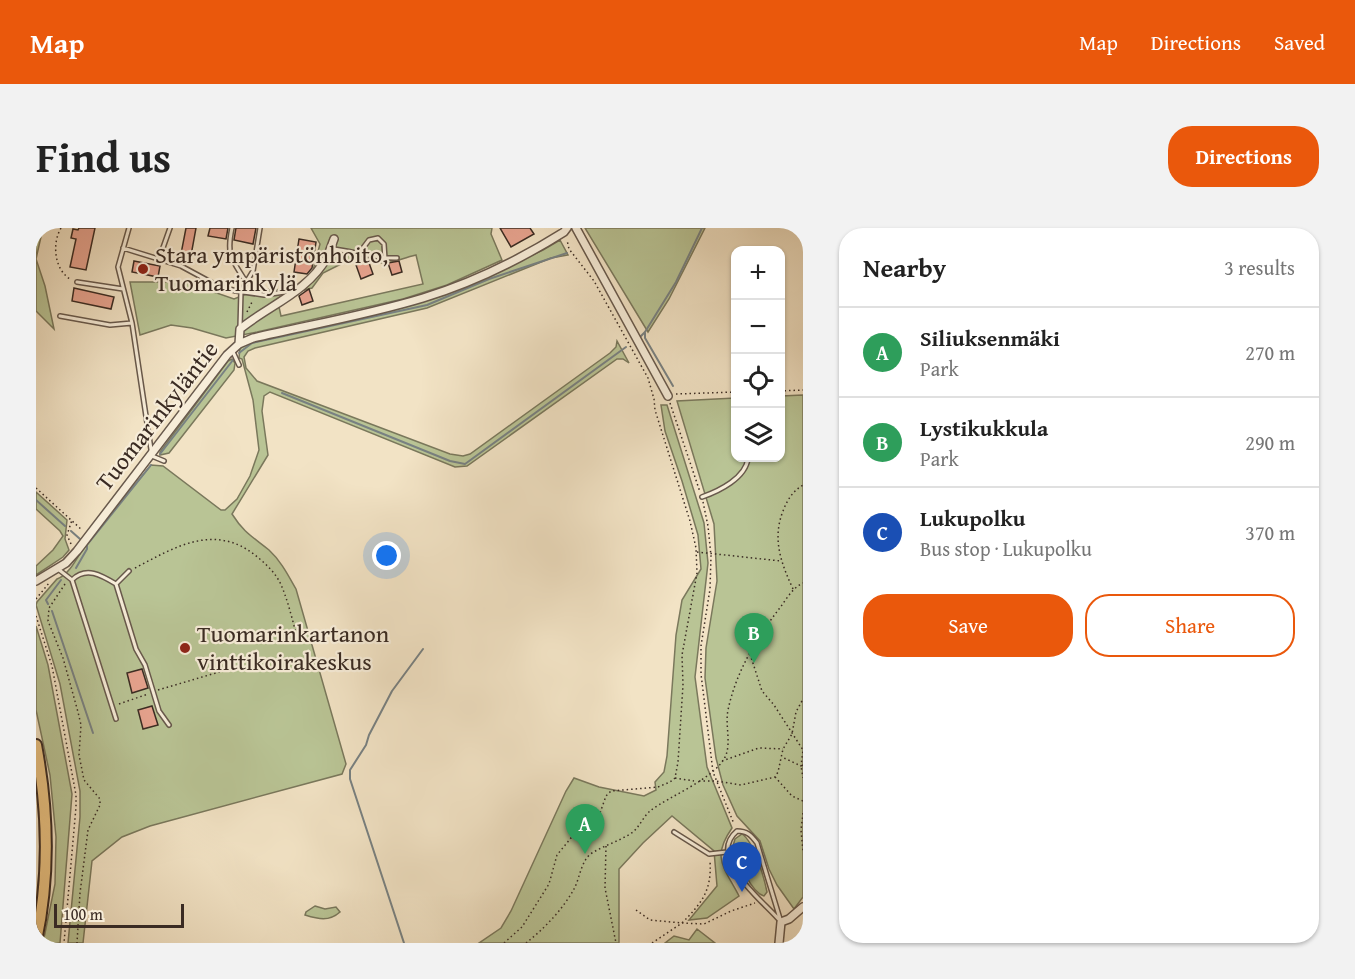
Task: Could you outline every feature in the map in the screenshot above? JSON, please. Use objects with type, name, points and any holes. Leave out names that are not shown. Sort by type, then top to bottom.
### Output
[{"type":"main road","points":[[36,744],[45,802],[46,852],[36,941]]},
{"type":"street","points":[[576,228],[668,396]]},
{"type":"street","name":"Tuomarinkyläntie","points":[[36,581],[58,569],[76,552],[232,350],[239,344],[253,338],[426,297],[471,280],[537,249],[566,230]]},
{"type":"street","points":[[239,344],[240,329],[307,282],[327,257],[334,239]]},
{"type":"street","points":[[779,943],[781,922],[789,920],[803,907]]},
{"type":"lane","points":[[129,228],[118,267],[132,323],[152,456],[164,461]]},
{"type":"lane","points":[[159,259],[170,228]]},
{"type":"lane","points":[[232,228],[229,243],[230,255],[246,282]]},
{"type":"lane","points":[[240,329],[241,291],[253,271],[260,228]]},
{"type":"lane","points":[[360,252],[369,240],[378,238],[384,244],[385,259]]},
{"type":"lane","points":[[123,248],[181,266],[218,286],[264,295],[297,290]]},
{"type":"lane","points":[[330,249],[360,252],[385,259],[397,258]]},
{"type":"lane","points":[[76,282],[123,289]]},
{"type":"lane","points":[[60,316],[110,325],[132,323]]},
{"type":"lane","points":[[232,350],[239,365]]},
{"type":"lane","points":[[702,497],[714,493],[732,481],[747,462]]},
{"type":"lane","points":[[58,569],[71,579],[116,719]]},
{"type":"lane","points":[[116,584],[129,571]]},
{"type":"lane","points":[[71,579],[78,574],[88,572],[100,575],[116,584],[136,649],[145,665],[159,711],[169,725]]},
{"type":"lane","points":[[737,831],[750,834],[757,843],[781,922],[770,908],[747,888],[730,861],[727,852],[730,837],[737,831]]},
{"type":"lane","points":[[674,832],[709,854],[727,852]]},
{"type":"path","points":[[61,228],[55,246],[61,270],[67,278],[76,282]]},
{"type":"path","points":[[504,943],[522,927],[549,884],[557,855],[574,833],[592,824],[600,813],[606,796],[611,791],[658,787],[675,777],[683,685],[682,655],[697,573],[696,552],[690,521],[655,410],[648,378],[594,281],[569,249],[566,230]]},
{"type":"path","points":[[240,329],[243,318],[253,302],[252,293]]},
{"type":"path","points":[[785,391],[803,390]]},
{"type":"path","points":[[731,392],[668,396],[702,497],[708,526],[711,553],[710,589],[701,646],[701,674],[713,772],[737,831]]},
{"type":"path","points":[[793,590],[782,566],[777,542],[777,526],[795,489],[803,485]]},
{"type":"path","points":[[36,488],[88,536]]},
{"type":"path","points":[[72,520],[67,536],[76,552]]},
{"type":"path","points":[[129,571],[188,543],[207,538],[229,542],[250,551],[270,568],[278,579],[298,640]]},
{"type":"path","points":[[696,552],[782,561]]},
{"type":"path","points":[[71,579],[49,608],[48,621],[63,658],[81,725],[79,755],[84,780],[100,799],[100,806],[88,830],[80,893],[77,943]]},
{"type":"path","points":[[526,943],[575,888],[588,856],[633,832],[648,813],[713,772],[725,757],[728,747],[727,712],[734,686],[758,636],[793,590],[803,583]]},
{"type":"path","points":[[36,616],[52,666],[75,795],[76,807],[64,943]]},
{"type":"path","points":[[749,653],[762,691],[774,705],[803,750],[803,778]]},
{"type":"path","points":[[112,706],[154,693],[159,689],[226,670]]},
{"type":"path","points":[[675,777],[741,785],[775,777],[780,756],[792,734],[796,712],[803,699]]},
{"type":"path","points":[[721,762],[759,748],[783,749]]},
{"type":"path","points":[[780,756],[802,765]]},
{"type":"path","points":[[775,777],[792,796],[803,801]]},
{"type":"path","points":[[803,813],[801,830],[803,851]]},
{"type":"path","points":[[606,846],[605,888],[616,943]]},
{"type":"path","points":[[652,943],[682,923],[707,892],[711,879],[709,854]]},
{"type":"path","points":[[636,910],[650,921],[704,924],[760,901]]},
{"type":"green space","points":[[36,228],[43,228],[36,259]]},
{"type":"green space","points":[[311,228],[492,228],[491,234],[502,260],[447,285],[403,299],[257,332],[226,338],[192,328],[171,325],[140,335],[130,282],[185,282],[234,299],[259,289],[289,290],[305,282],[312,274],[320,244]],"holes":[[[416,255],[423,284],[281,316],[279,307],[297,292],[312,288],[323,273],[343,263],[368,258],[387,263]]]},
{"type":"green space","points":[[585,228],[705,228],[669,299],[648,332]]},
{"type":"green space","name":"Tuomarinkartanon vinttikoirakeskus","points":[[560,240],[568,255],[551,258],[427,308],[248,351],[244,357],[246,368],[257,381],[450,454],[463,456],[470,454],[610,353],[616,347],[617,341],[629,363],[623,359],[617,359],[467,466],[455,467],[270,392],[264,396],[262,411],[268,455],[232,514],[245,530],[277,559],[296,589],[346,764],[342,774],[150,826],[122,837],[92,861],[83,943],[68,943],[80,817],[80,791],[60,684],[37,602],[57,579],[69,570],[84,547],[151,465],[163,466],[221,510],[225,510],[237,499],[250,476],[259,450],[253,400],[242,359],[239,358],[240,348],[252,342],[425,301],[506,267]]},
{"type":"green space","points":[[36,259],[45,286],[54,329],[36,311]]},
{"type":"green space","points":[[232,359],[235,363],[234,370],[169,453],[160,455],[228,361]]},
{"type":"green space","points":[[803,395],[803,897],[794,909],[769,869],[760,841],[737,816],[723,785],[716,758],[705,678],[706,648],[717,581],[714,524],[677,401],[731,398],[731,462],[785,462],[785,396]]},
{"type":"green space","points":[[661,405],[667,405],[704,523],[708,563],[695,677],[707,767],[732,828],[722,847],[722,862],[739,896],[707,918],[689,920],[717,886],[714,851],[672,816],[619,869],[619,943],[479,943],[501,928],[511,911],[574,778],[599,787],[644,796],[656,790],[655,782],[664,772],[676,635],[682,600],[701,569],[698,535],[665,431]]},
{"type":"green space","points":[[36,492],[67,520],[65,539],[69,550],[63,557],[36,575],[36,566],[53,550],[63,536],[36,509]]},
{"type":"green space","points":[[36,626],[48,665],[72,794],[60,943],[43,943],[55,884],[56,837],[50,775],[36,710]]},
{"type":"green space","points":[[742,834],[751,844],[758,860],[767,892],[764,896],[749,882],[733,846],[735,839]]},
{"type":"green space","points":[[315,906],[325,909],[336,907],[340,912],[328,918],[305,915]]},
{"type":"green space","points":[[697,929],[715,943],[665,943],[674,936],[689,940]]},
{"type":"building","points":[[79,228],[95,228],[86,270],[70,267],[76,239],[71,238],[73,229],[78,230]]},
{"type":"building","points":[[186,228],[196,228],[190,261],[180,259]]},
{"type":"building","points":[[210,228],[228,228],[226,239],[208,236]]},
{"type":"building","points":[[236,228],[256,228],[253,244],[234,240]]},
{"type":"building","points":[[500,228],[530,228],[534,234],[511,247]]},
{"type":"building","points":[[299,239],[316,242],[312,268],[307,274],[294,272]]},
{"type":"building","points":[[368,260],[373,274],[361,279],[356,265]]},
{"type":"building","points":[[134,261],[160,266],[158,277],[132,272]]},
{"type":"building","points":[[399,261],[402,272],[392,275],[388,263]]},
{"type":"building","points":[[74,288],[114,297],[111,309],[72,301]]},
{"type":"building","points":[[309,289],[313,301],[302,305],[299,296]]},
{"type":"building","points":[[142,669],[148,688],[132,693],[127,673]]},
{"type":"building","points":[[152,706],[158,725],[143,729],[138,710]]},
{"type":"waterway","points":[[640,337],[676,282],[702,228]]},
{"type":"waterway","points":[[239,353],[252,343],[427,305],[489,279],[567,253]]},
{"type":"waterway","points":[[645,333],[645,338],[673,386]]},
{"type":"waterway","points":[[282,393],[450,461],[465,464],[626,347]]},
{"type":"waterway","points":[[160,454],[233,360]]},
{"type":"waterway","points":[[87,545],[151,465]]},
{"type":"waterway","points":[[36,500],[65,526]]},
{"type":"waterway","points":[[71,531],[80,539]]},
{"type":"waterway","points":[[76,568],[87,545]]},
{"type":"waterway","points":[[48,604],[46,600],[61,580]]},
{"type":"waterway","points":[[52,611],[93,733]]},
{"type":"waterway","points":[[404,943],[350,779],[350,770],[366,745],[392,691],[423,649]]},
{"type":"place","name":"Stara ympäristönhoito, Tuomarinkylä","points":[[143,269]]},
{"type":"place","name":"Tuomarinkartanon vinttikoirakeskus","points":[[185,648]]},
{"type":"place","name":"Lystikukkula","points":[[754,663]]},
{"type":"place","name":"Siliuksenmäki","points":[[585,854]]},
{"type":"place","name":"Lukupolku","points":[[742,892]]}]
